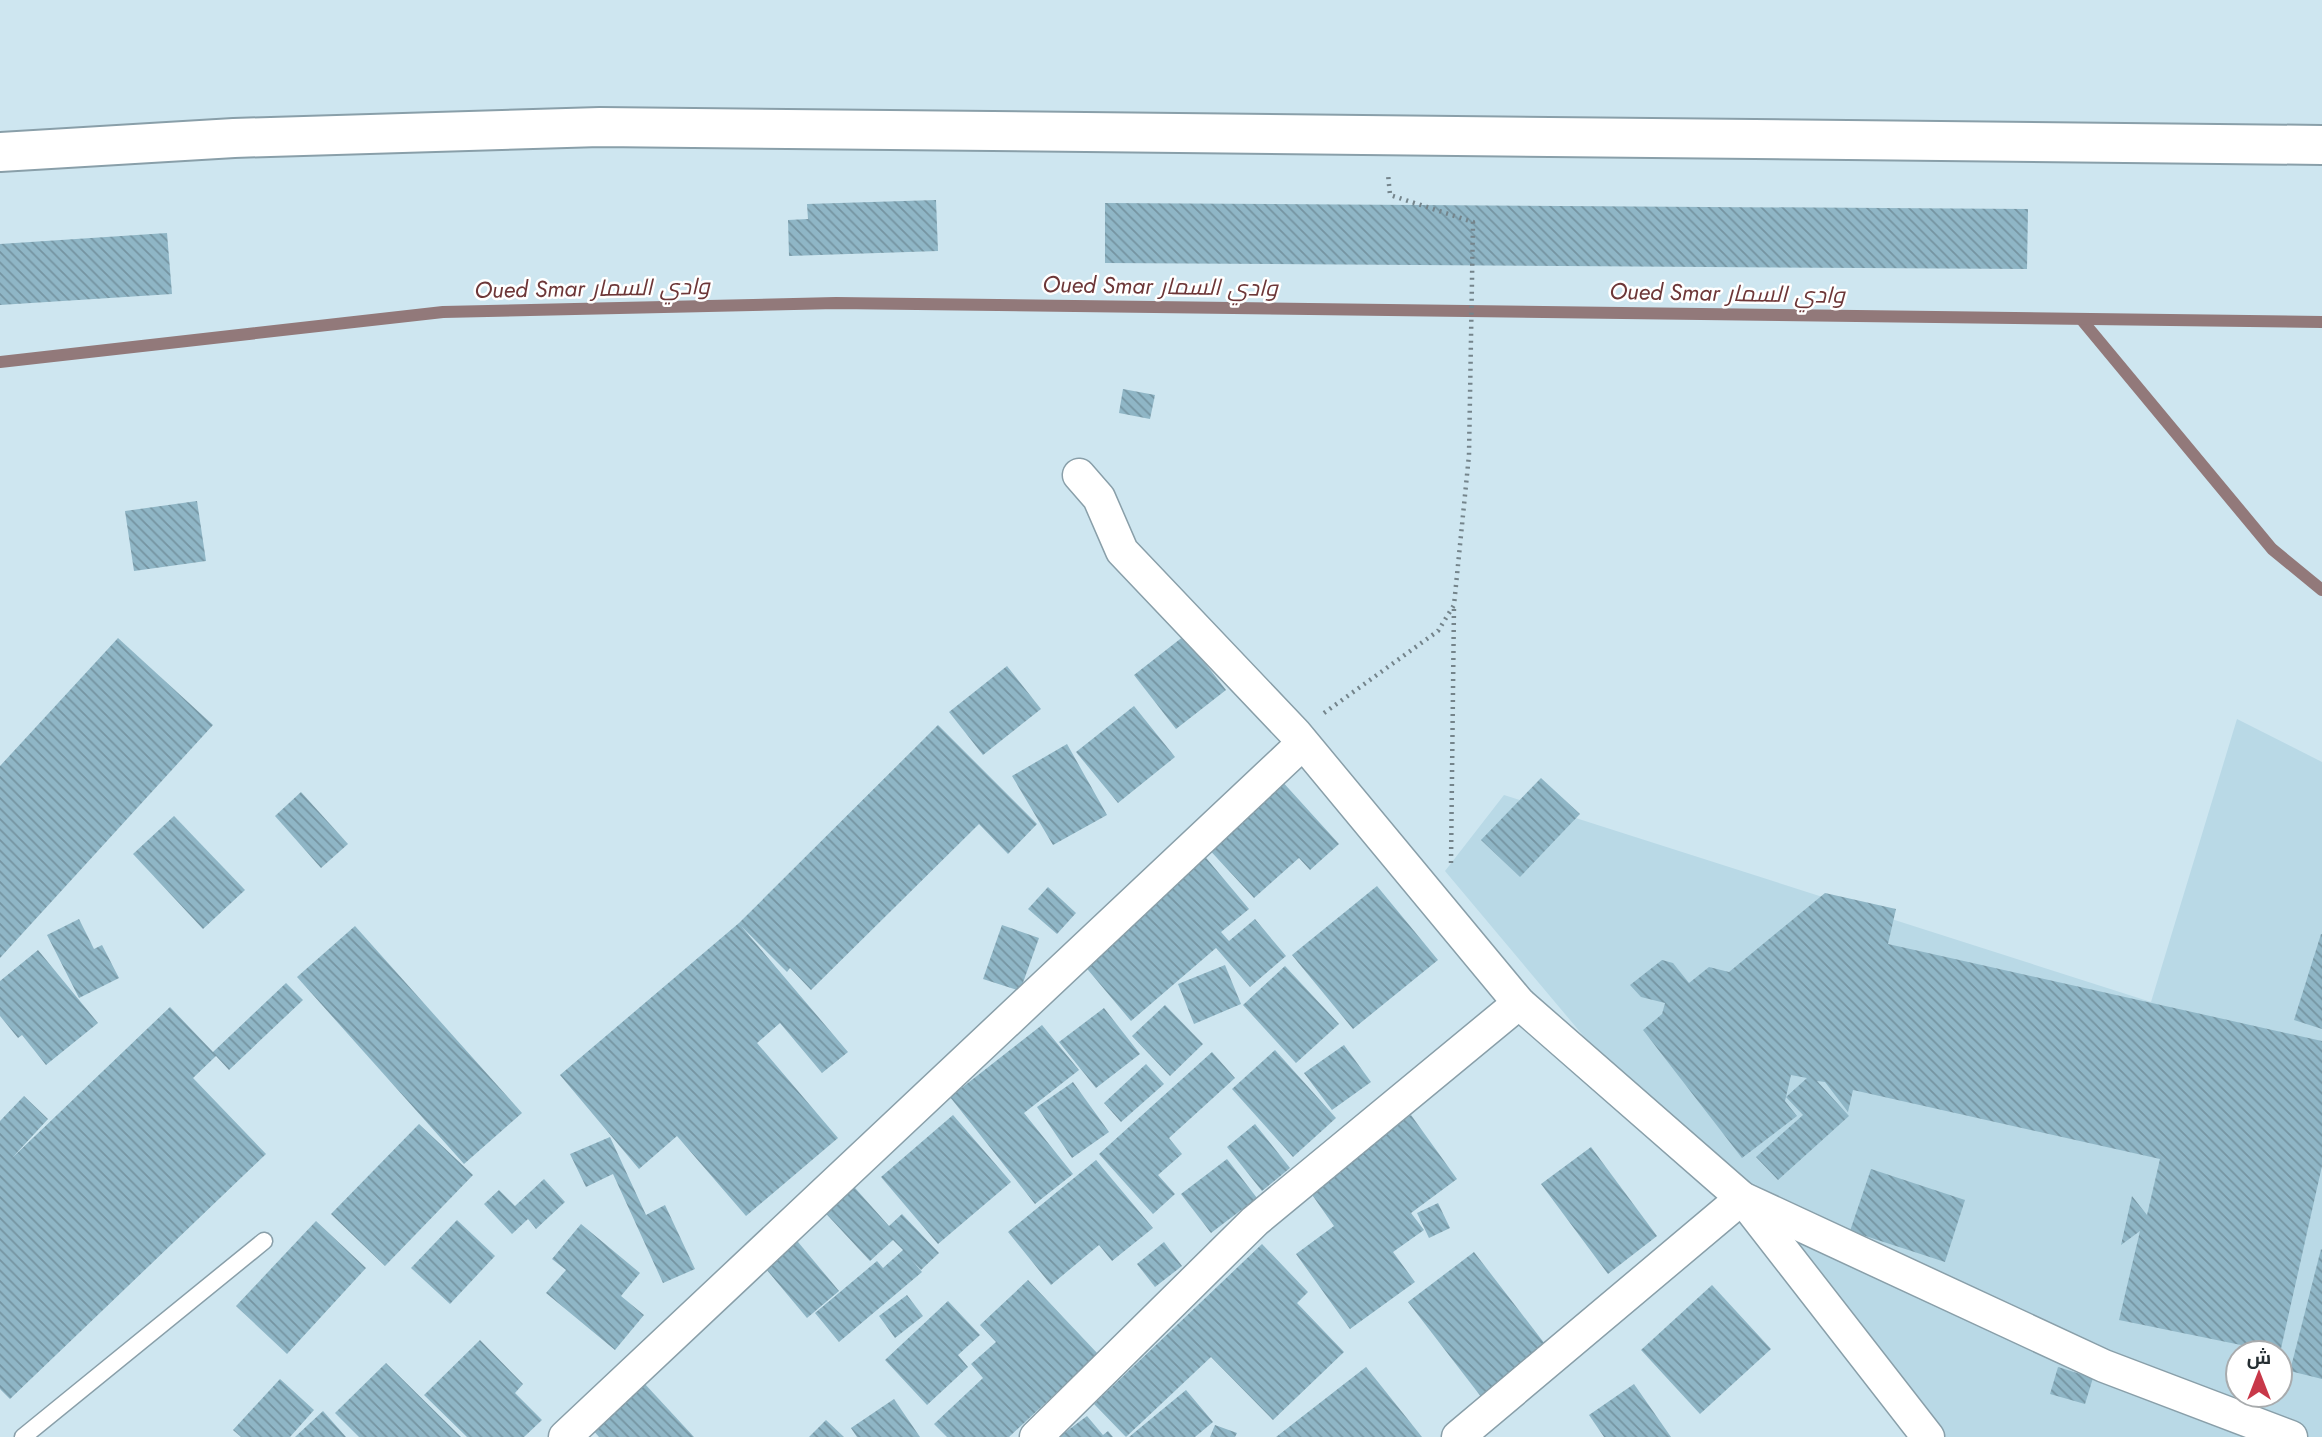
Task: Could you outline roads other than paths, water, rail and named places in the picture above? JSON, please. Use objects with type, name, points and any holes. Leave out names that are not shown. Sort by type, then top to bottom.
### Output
[{"type":"main road","points":[[0,152],[234,138],[600,127],[2322,145]]},
{"type":"street","points":[[1079,475],[1099,498],[1122,551],[1298,739],[1450,917],[1519,1003],[1742,1198],[1928,1437]]},
{"type":"street","points":[[565,1437],[1298,739]]},
{"type":"street","points":[[1036,1437],[1255,1222],[1519,1003]]},
{"type":"street","points":[[1458,1437],[1742,1198]]},
{"type":"street","points":[[1742,1198],[2104,1366],[2291,1437]]},
{"type":"lane","points":[[23,1437],[264,1241]]},
{"type":"waterway","name":"Oued Smar وادي السمار","points":[[0,362],[443,312],[836,303],[2322,322]]},
{"type":"waterway","points":[[2081,319],[2272,549],[2322,590]]}]
